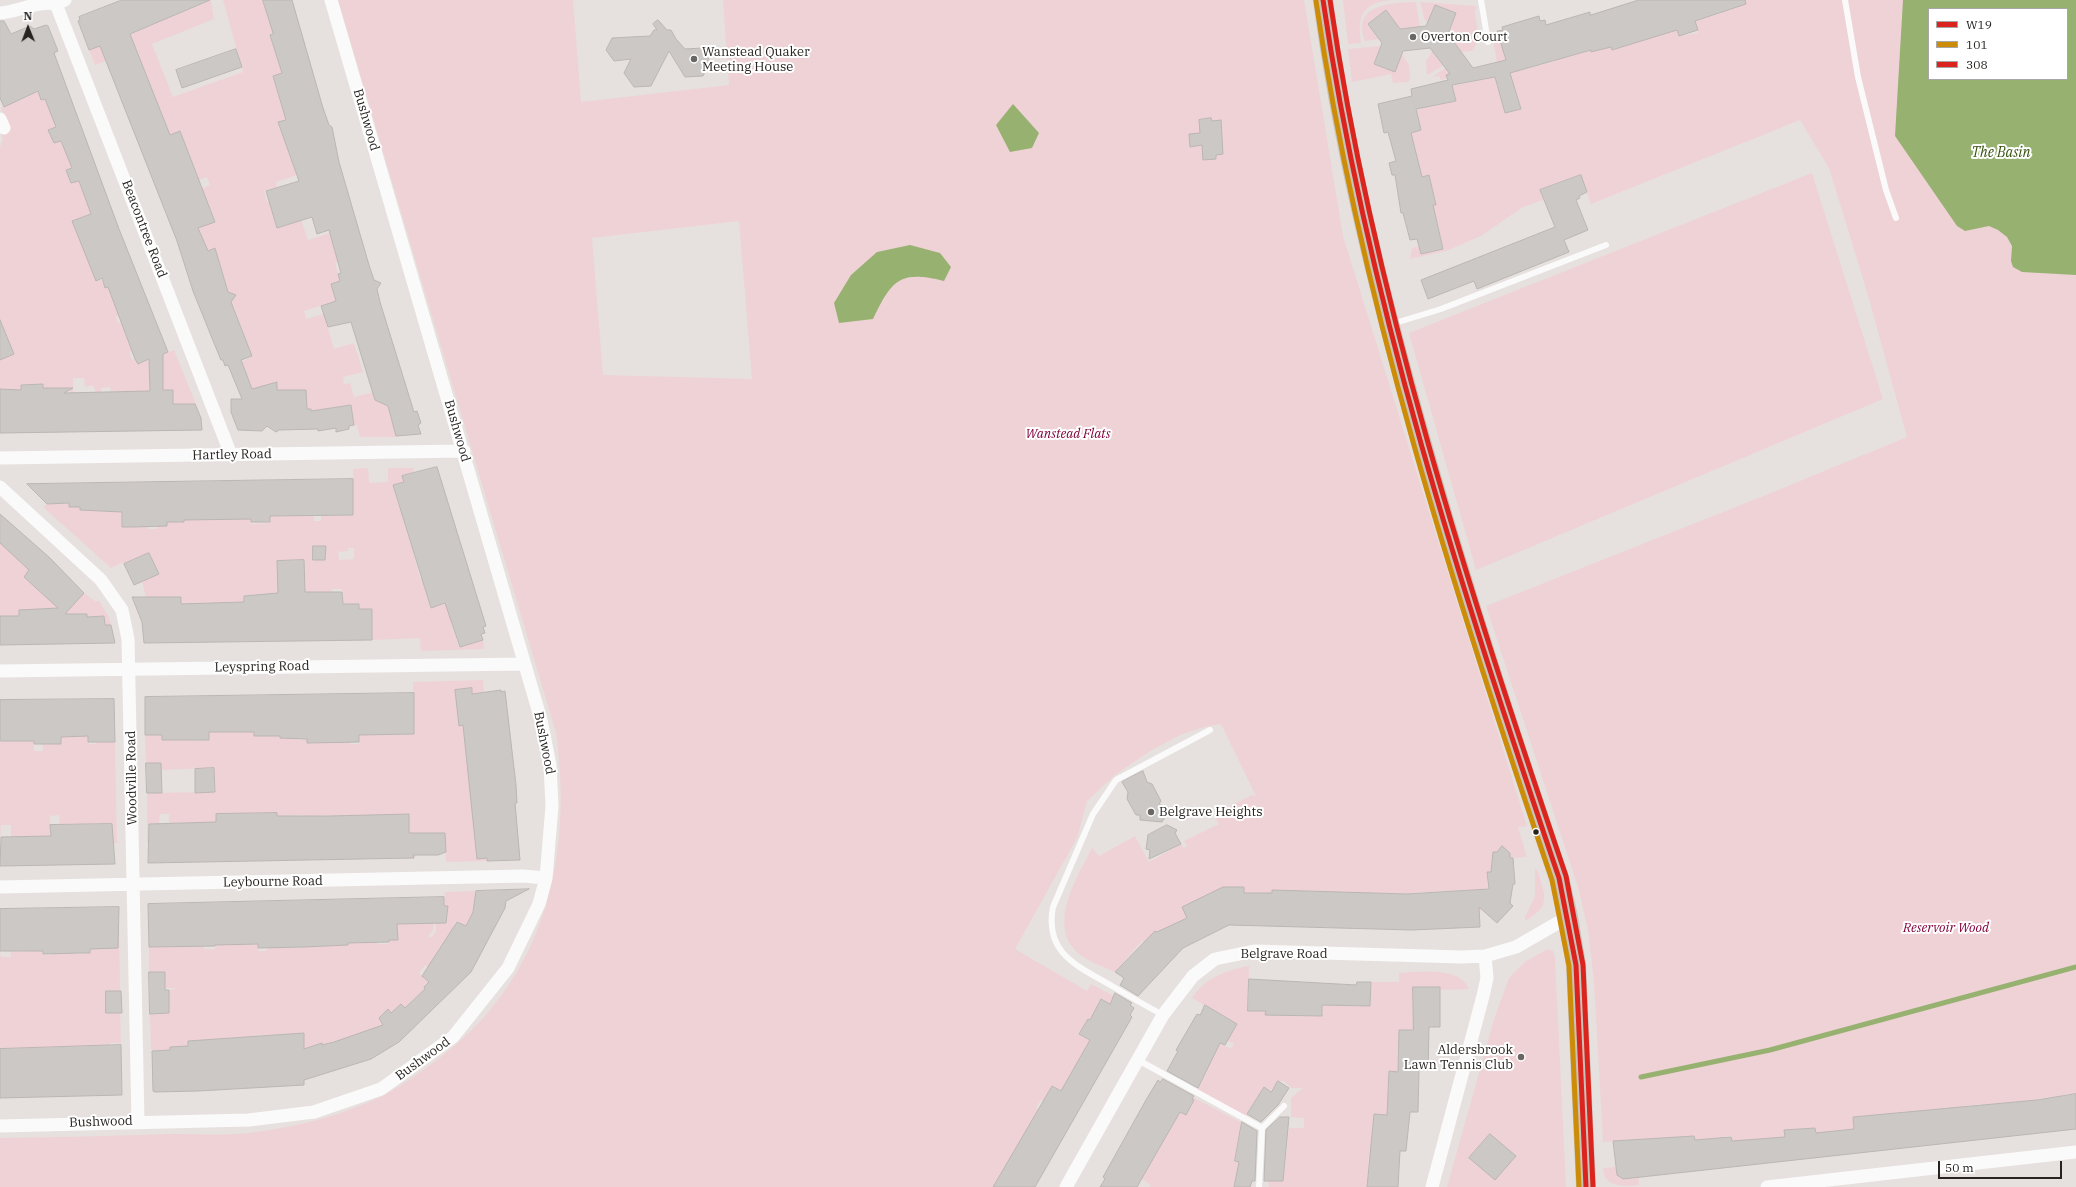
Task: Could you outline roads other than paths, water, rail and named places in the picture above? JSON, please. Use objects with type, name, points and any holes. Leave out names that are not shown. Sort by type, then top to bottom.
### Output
[{"type":"main road","points":[[1323,0],[1340,112],[1376,278],[1439,508],[1559,878],[1568,917],[1576,965],[1586,1187]]},
{"type":"street","name":"Bushwood","points":[[0,1126],[138,1121],[249,1120],[314,1112],[381,1089],[453,1037],[508,968],[539,904],[546,878],[552,806],[550,765],[541,720],[464,451],[331,0]]},
{"type":"street","points":[[0,13],[42,2],[61,2]]},
{"type":"street","name":"Beacontree Road","points":[[61,2],[231,455]]},
{"type":"street","name":"Hartley Road","points":[[0,458],[464,451]]},
{"type":"street","name":"Woodville Road","points":[[0,487],[101,580],[122,610],[128,639],[130,669],[138,1121]]},
{"type":"street","name":"Leyspring Road","points":[[0,671],[524,664]]},
{"type":"street","name":"Leybourne Road","points":[[0,887],[515,876],[546,878]]},
{"type":"street","name":"Belgrave Road","points":[[1066,1187],[1163,1015],[1193,976],[1215,959],[1233,954],[1254,951],[1460,957],[1485,956],[1516,947],[1568,917]]},
{"type":"street","points":[[1432,1187],[1484,996],[1488,978],[1485,956]]},
{"type":"street","points":[[1767,1187],[2076,1152]]},
{"type":"lane","points":[[1481,0],[1488,42]]},
{"type":"lane","points":[[1845,0],[1858,77],[1886,190],[1896,218]]},
{"type":"lane","points":[[1389,325],[1442,309],[1606,245]]},
{"type":"lane","points":[[1163,1015],[1072,963],[1058,948],[1052,934],[1051,920],[1053,907],[1093,814],[1116,780],[1210,730]]},
{"type":"lane","points":[[1138,1060],[1262,1128]]},
{"type":"lane","points":[[1259,1187],[1262,1128],[1284,1106]]},
{"type":"water","name":"The Basin","points":[[1903,0],[2076,0],[2076,275],[2022,272],[2013,267],[2011,261],[2012,246],[2007,237],[1998,230],[1989,226],[1965,231],[1957,226],[1895,136]]},
{"type":"water","points":[[1013,104],[1039,133],[1032,148],[1010,152],[996,125]]},
{"type":"water","points":[[910,245],[940,253],[951,267],[944,281],[917,277],[899,281],[886,295],[873,319],[839,323],[834,303],[851,275],[877,252]]},
{"type":"waterway","points":[[1641,1077],[1770,1050],[2076,967]]},
{"type":"place","name":"Overton Court","points":[[1413,37]]},
{"type":"place","name":"Wanstead Quaker Meeting House","points":[[694,59]]},
{"type":"place","name":"Belgrave Heights","points":[[1151,812]]},
{"type":"place","name":"Aldersbrook Lawn Tennis Club","points":[[1521,1057]]},
{"type":"park label","name":"Wanstead Flats","points":[[1068,434]]},
{"type":"park label","name":"Reservoir Wood","points":[[1946,928]]}]
